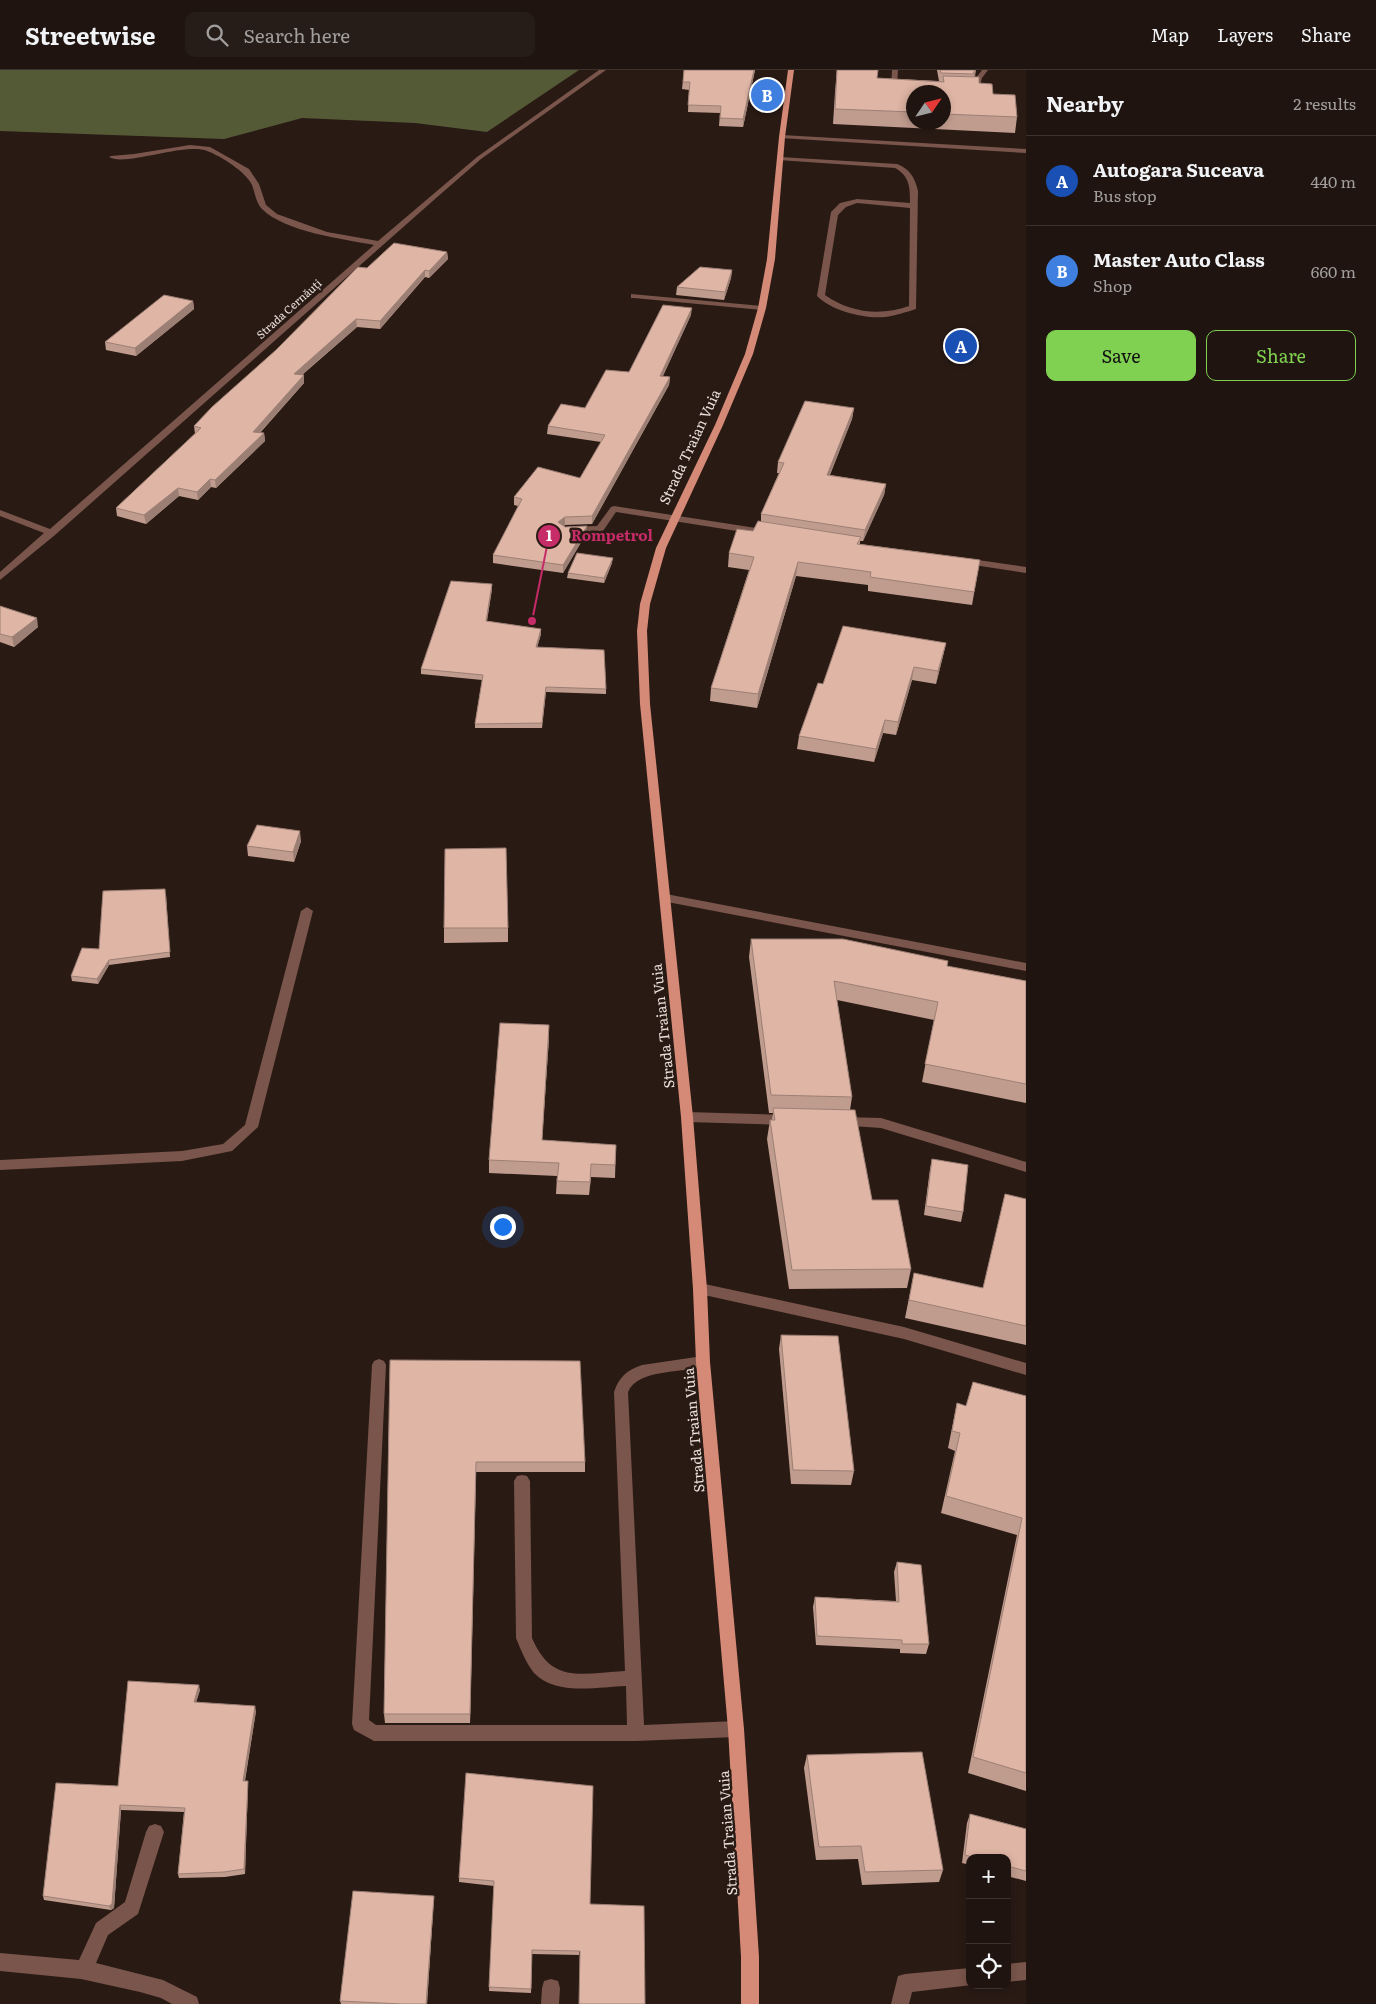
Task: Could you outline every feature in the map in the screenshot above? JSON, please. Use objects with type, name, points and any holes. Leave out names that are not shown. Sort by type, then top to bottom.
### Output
[{"type":"main road","name":"Strada Traian Vuia","points":[[750,2004],[750,1957],[736,1729],[703,1362],[700,1289],[687,1117],[645,704],[642,631],[645,604],[652,576],[673,519],[745,363],[762,308],[771,259],[782,137],[791,70]]},
{"type":"street","name":"Strada Cernăuți","points":[[0,577],[233,374],[378,243],[479,158],[603,70]]},
{"type":"street","points":[[894,70],[894,87],[906,87]]},
{"type":"street","points":[[967,89],[976,89],[979,78],[985,70]]},
{"type":"street","points":[[782,137],[1026,151]]},
{"type":"street","points":[[113,157],[134,156],[190,147],[208,148],[246,171],[254,184],[263,206],[274,216],[325,234],[378,243]]},
{"type":"street","points":[[780,159],[897,166],[908,172],[912,178],[914,206],[913,307],[899,312],[879,315],[828,302],[821,296],[834,214],[838,209],[843,205],[856,201],[914,206]]},
{"type":"street","points":[[634,296],[762,308]]},
{"type":"street","points":[[565,530],[600,529],[614,509],[778,534]]},
{"type":"street","points":[[0,513],[52,533]]},
{"type":"street","points":[[952,559],[1026,570]]},
{"type":"street","points":[[666,898],[1026,967]]},
{"type":"street","points":[[0,1165],[182,1156],[227,1148],[251,1126],[307,911]]},
{"type":"street","points":[[687,1117],[803,1120]]},
{"type":"street","points":[[832,1121],[881,1123],[1026,1167]]},
{"type":"street","points":[[700,1289],[904,1333],[1026,1369]]},
{"type":"street","points":[[636,1733],[621,1392],[625,1382],[633,1374],[642,1370],[703,1362]]},
{"type":"street","points":[[379,1364],[360,1724],[374,1733],[636,1733],[736,1729]]},
{"type":"street","points":[[522,1481],[524,1638],[530,1654],[546,1673],[561,1680],[634,1678]]},
{"type":"street","points":[[84,1971],[102,1929],[132,1908],[155,1832]]},
{"type":"street","points":[[0,1962],[84,1971],[161,1988],[190,2004]]},
{"type":"street","points":[[1011,1973],[1026,1971]]},
{"type":"street","points":[[900,2004],[905,1983],[966,1976]]},
{"type":"green space","points":[[0,70],[579,70],[487,132],[415,123],[302,118],[224,139],[0,131]]},
{"type":"building","points":[[684,70],[754,70],[743,119],[720,118],[721,106],[688,105],[690,82],[683,82]]},
{"type":"building","points":[[837,70],[878,70],[877,78],[944,82],[943,76],[979,77],[979,83],[992,84],[993,94],[1015,95],[1017,117],[951,114],[951,85],[906,85],[906,112],[835,109]]},
{"type":"building","points":[[940,70],[975,70],[973,74],[941,73]]},
{"type":"building","points":[[394,243],[447,252],[429,271],[425,270],[380,321],[356,319],[294,374],[304,375],[253,432],[264,433],[215,480],[210,479],[197,492],[178,488],[144,515],[116,508],[201,428],[194,426],[212,407],[276,350],[358,267],[367,268]]},
{"type":"building","points":[[700,267],[732,270],[725,292],[677,287]]},
{"type":"building","points":[[164,295],[193,301],[135,348],[105,342]]},
{"type":"building","points":[[663,305],[692,308],[660,376],[670,377],[592,516],[565,517],[558,522],[565,527],[587,526],[563,565],[493,555],[522,499],[514,497],[538,467],[580,478],[605,435],[548,426],[561,404],[585,408],[606,370],[629,372]]},
{"type":"building","points":[[805,401],[854,408],[827,475],[886,484],[865,530],[761,514],[784,463],[778,462]]},
{"type":"building","points":[[758,521],[861,537],[857,544],[980,560],[974,592],[870,577],[871,572],[798,562],[758,694],[711,688],[754,557],[729,553],[737,529],[753,531]]},
{"type":"building","points":[[577,553],[613,558],[604,578],[568,573]]},
{"type":"building","points":[[451,581],[492,584],[486,621],[541,629],[536,647],[604,650],[606,689],[546,687],[542,723],[475,724],[483,675],[421,669]]},
{"type":"building","points":[[0,606],[37,618],[12,637],[0,634]]},
{"type":"building","points":[[843,626],[946,643],[938,671],[914,667],[898,722],[885,720],[876,749],[799,736],[818,683],[823,684]]},
{"type":"building","points":[[257,825],[300,831],[293,852],[247,846]]},
{"type":"building","points":[[506,848],[508,928],[444,928],[445,849]]},
{"type":"building","points":[[165,889],[170,952],[109,960],[97,979],[71,976],[82,948],[99,949],[103,891]]},
{"type":"building","points":[[751,939],[843,939],[948,961],[947,966],[1026,981],[1026,1084],[925,1064],[938,1002],[834,981],[852,1097],[771,1095]]},
{"type":"building","points":[[500,1023],[549,1025],[542,1140],[616,1145],[615,1165],[591,1164],[590,1182],[557,1181],[559,1163],[489,1160]]},
{"type":"building","points":[[773,1108],[855,1110],[872,1200],[898,1200],[911,1269],[792,1270],[770,1120],[775,1120]]},
{"type":"building","points":[[932,1159],[968,1165],[963,1212],[926,1206]]},
{"type":"building","points":[[1005,1194],[1026,1199],[1026,1326],[909,1300],[914,1273],[983,1288]]},
{"type":"building","points":[[781,1335],[838,1336],[854,1471],[793,1470]]},
{"type":"building","points":[[390,1360],[580,1361],[585,1462],[476,1462],[470,1714],[384,1714]]},
{"type":"building","points":[[973,1382],[1026,1396],[1026,1773],[973,1757],[1022,1518],[946,1496],[960,1433],[952,1431],[957,1403],[966,1406]]},
{"type":"building","points":[[897,1562],[921,1565],[929,1644],[902,1644],[902,1640],[817,1636],[815,1597],[899,1602]]},
{"type":"building","points":[[128,1681],[199,1685],[194,1702],[255,1706],[243,1781],[248,1781],[244,1869],[178,1874],[185,1808],[120,1805],[112,1904],[109,1906],[43,1896],[56,1783],[118,1786]]},
{"type":"building","points":[[922,1752],[943,1870],[865,1872],[861,1846],[819,1847],[807,1755]]},
{"type":"building","points":[[466,1773],[593,1786],[590,1904],[644,1906],[645,2004],[579,2004],[580,1951],[532,1950],[531,1989],[489,1987],[494,1881],[459,1878]]},
{"type":"building","points":[[970,1814],[1026,1829],[1026,1871],[1011,1867],[1011,1854],[965,1855]]},
{"type":"building","points":[[353,1891],[434,1896],[426,2004],[340,2001]]},
{"type":"place","name":"Master Auto Class","points":[[767,95]]},
{"type":"place","name":"Autogara Suceava","points":[[961,346]]},
{"type":"place","name":"Rompetrol","points":[[532,621]]}]
